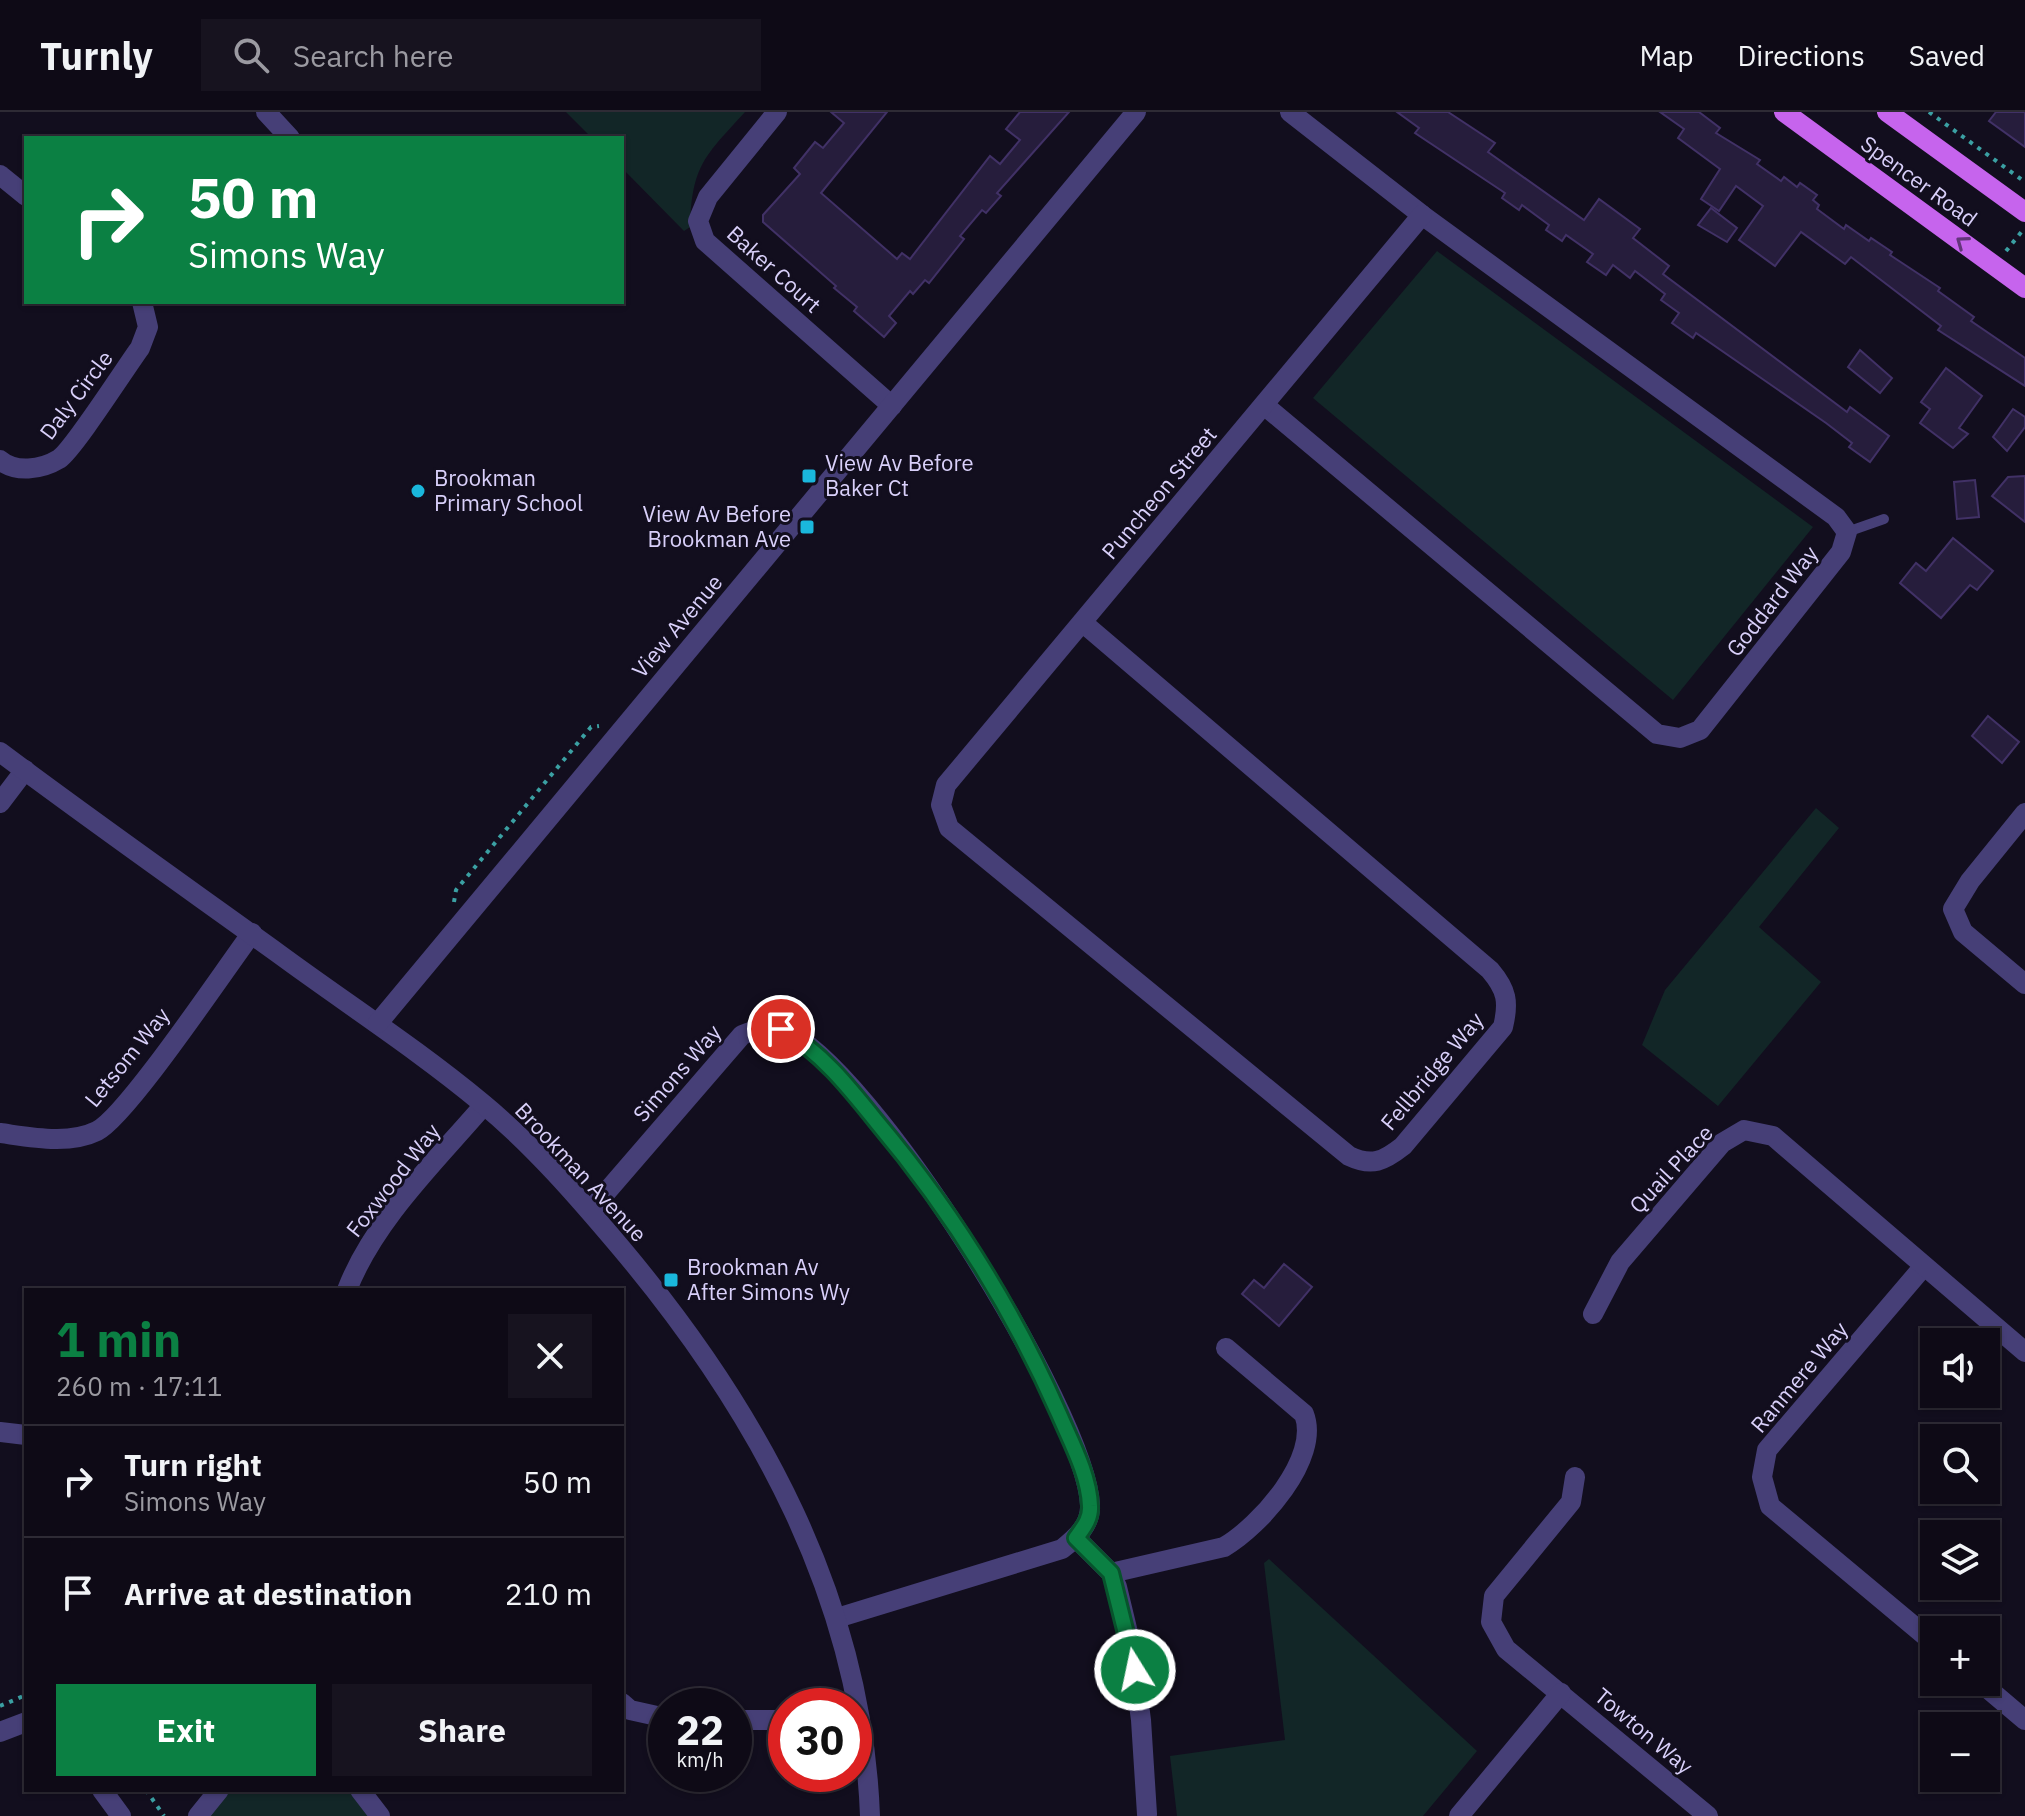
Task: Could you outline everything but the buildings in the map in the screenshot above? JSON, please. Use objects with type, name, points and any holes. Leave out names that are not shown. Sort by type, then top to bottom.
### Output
[{"type":"main road","name":"Spencer Road","points":[[1784,112],[2025,288]]},
{"type":"main road","name":"Spencer Road","points":[[1887,112],[2025,212]]},
{"type":"street","points":[[266,112],[288,136]]},
{"type":"street","name":"Baker Court","points":[[777,112],[708,197],[698,221],[705,241],[892,406]]},
{"type":"street","name":"View Avenue","points":[[378,1023],[1136,112]]},
{"type":"street","points":[[1290,112],[1422,215],[1836,517],[1847,532]]},
{"type":"street","name":"Puncheon Street","points":[[941,805],[946,785],[1422,215]]},
{"type":"street","name":"Daly Circle","points":[[0,460],[10,468],[33,468],[60,459],[140,348],[148,327],[149,304]]},
{"type":"street","name":"Goddard Way","points":[[1264,405],[1657,734],[1680,738],[1700,730],[1841,552],[1847,532]]},
{"type":"street","name":"Fellbridge Way","points":[[941,805],[949,828],[1349,1156],[1366,1164],[1385,1160],[1403,1146],[1503,1027],[1508,1004],[1503,986],[1490,970],[1082,622]]},
{"type":"street","name":"Brookman Avenue","points":[[0,752],[378,1023],[484,1105],[590,1211],[678,1318],[742,1411],[799,1517],[837,1618],[851,1688]]},
{"type":"street","points":[[0,803],[25,770]]},
{"type":"street","points":[[2025,813],[1970,881],[1953,909],[1963,932],[2025,984]]},
{"type":"street","name":"Letsom Way","points":[[0,1133],[70,1138],[99,1130],[127,1102],[252,933]]},
{"type":"street","name":"Simons Way","points":[[590,1211],[742,1035],[760,1028],[781,1029],[800,1040],[835,1071],[905,1155],[962,1234],[1010,1312],[1063,1424],[1087,1488],[1091,1507],[1087,1524],[1076,1538]]},
{"type":"street","name":"Foxwood Way","points":[[348,1288],[357,1265],[398,1208],[484,1105]]},
{"type":"street","name":"Quail Place","points":[[1593,1314],[1620,1262],[1722,1143],[1744,1130],[1773,1136],[1924,1266]]},
{"type":"street","points":[[1924,1266],[2025,1352]]},
{"type":"street","name":"Ranmere Way","points":[[1920,1631],[1770,1506],[1762,1477],[1767,1450],[1924,1266]]},
{"type":"street","points":[[1111,1573],[1224,1547],[1240,1538],[1269,1510],[1303,1453],[1308,1426],[1304,1414],[1226,1348]]},
{"type":"street","points":[[0,1432],[24,1435]]},
{"type":"street","points":[[1561,1693],[1506,1649],[1491,1622],[1494,1596],[1571,1502],[1575,1477]]},
{"type":"street","points":[[837,1618],[1062,1549],[1076,1538],[1111,1573],[1131,1645],[1141,1720],[1147,1814]]},
{"type":"street","name":"Towton Way","points":[[1459,1816],[1561,1693],[1708,1816]]},
{"type":"street","points":[[1997,1696],[2025,1720]]},
{"type":"street","points":[[624,1705],[630,1710],[648,1714]]},
{"type":"street","points":[[0,1732],[24,1723]]},
{"type":"street","points":[[103,1792],[121,1816]]},
{"type":"street","points":[[198,1816],[217,1792]]},
{"type":"street","points":[[362,1792],[380,1816]]},
{"type":"street","name":"Brookman Avenue","points":[[867,1792],[870,1816]]},
{"type":"lane","points":[[1847,532],[1884,519]]},
{"type":"path","points":[[1929,112],[2025,182]]},
{"type":"path","points":[[451,913],[456,890],[591,727],[609,724]]},
{"type":"path","points":[[0,1706],[24,1696]]},
{"type":"path","points":[[147,1792],[164,1816]]},
{"type":"green space","points":[[566,112],[745,112],[703,163],[694,189],[690,227],[684,231],[624,170],[624,136],[590,136]]},
{"type":"green space","points":[[1437,251],[1813,527],[1673,700],[1313,398]]},
{"type":"green space","points":[[1816,808],[1839,828],[1759,927],[1821,982],[1718,1106],[1642,1045],[1665,990]]},
{"type":"green space","points":[[1269,1559],[1477,1751],[1423,1816],[1177,1816],[1170,1756],[1285,1740],[1264,1563]]},
{"type":"green space","points":[[227,1792],[351,1792],[369,1816],[207,1816]]},
{"type":"place","name":"View Av Before Baker Ct","points":[[809,476]]},
{"type":"place","name":"Brookman Primary School","points":[[418,491]]},
{"type":"place","name":"View Av Before Brookman Ave","points":[[807,527]]},
{"type":"place","name":"Brookman Av After Simons Wy","points":[[671,1280]]},
{"type":"route","points":[[781,1029],[800,1040],[835,1071],[905,1155],[962,1234],[1010,1312],[1075,1452],[1091,1507],[1087,1524],[1076,1538],[1111,1573],[1117,1587],[1135,1670]]}]
